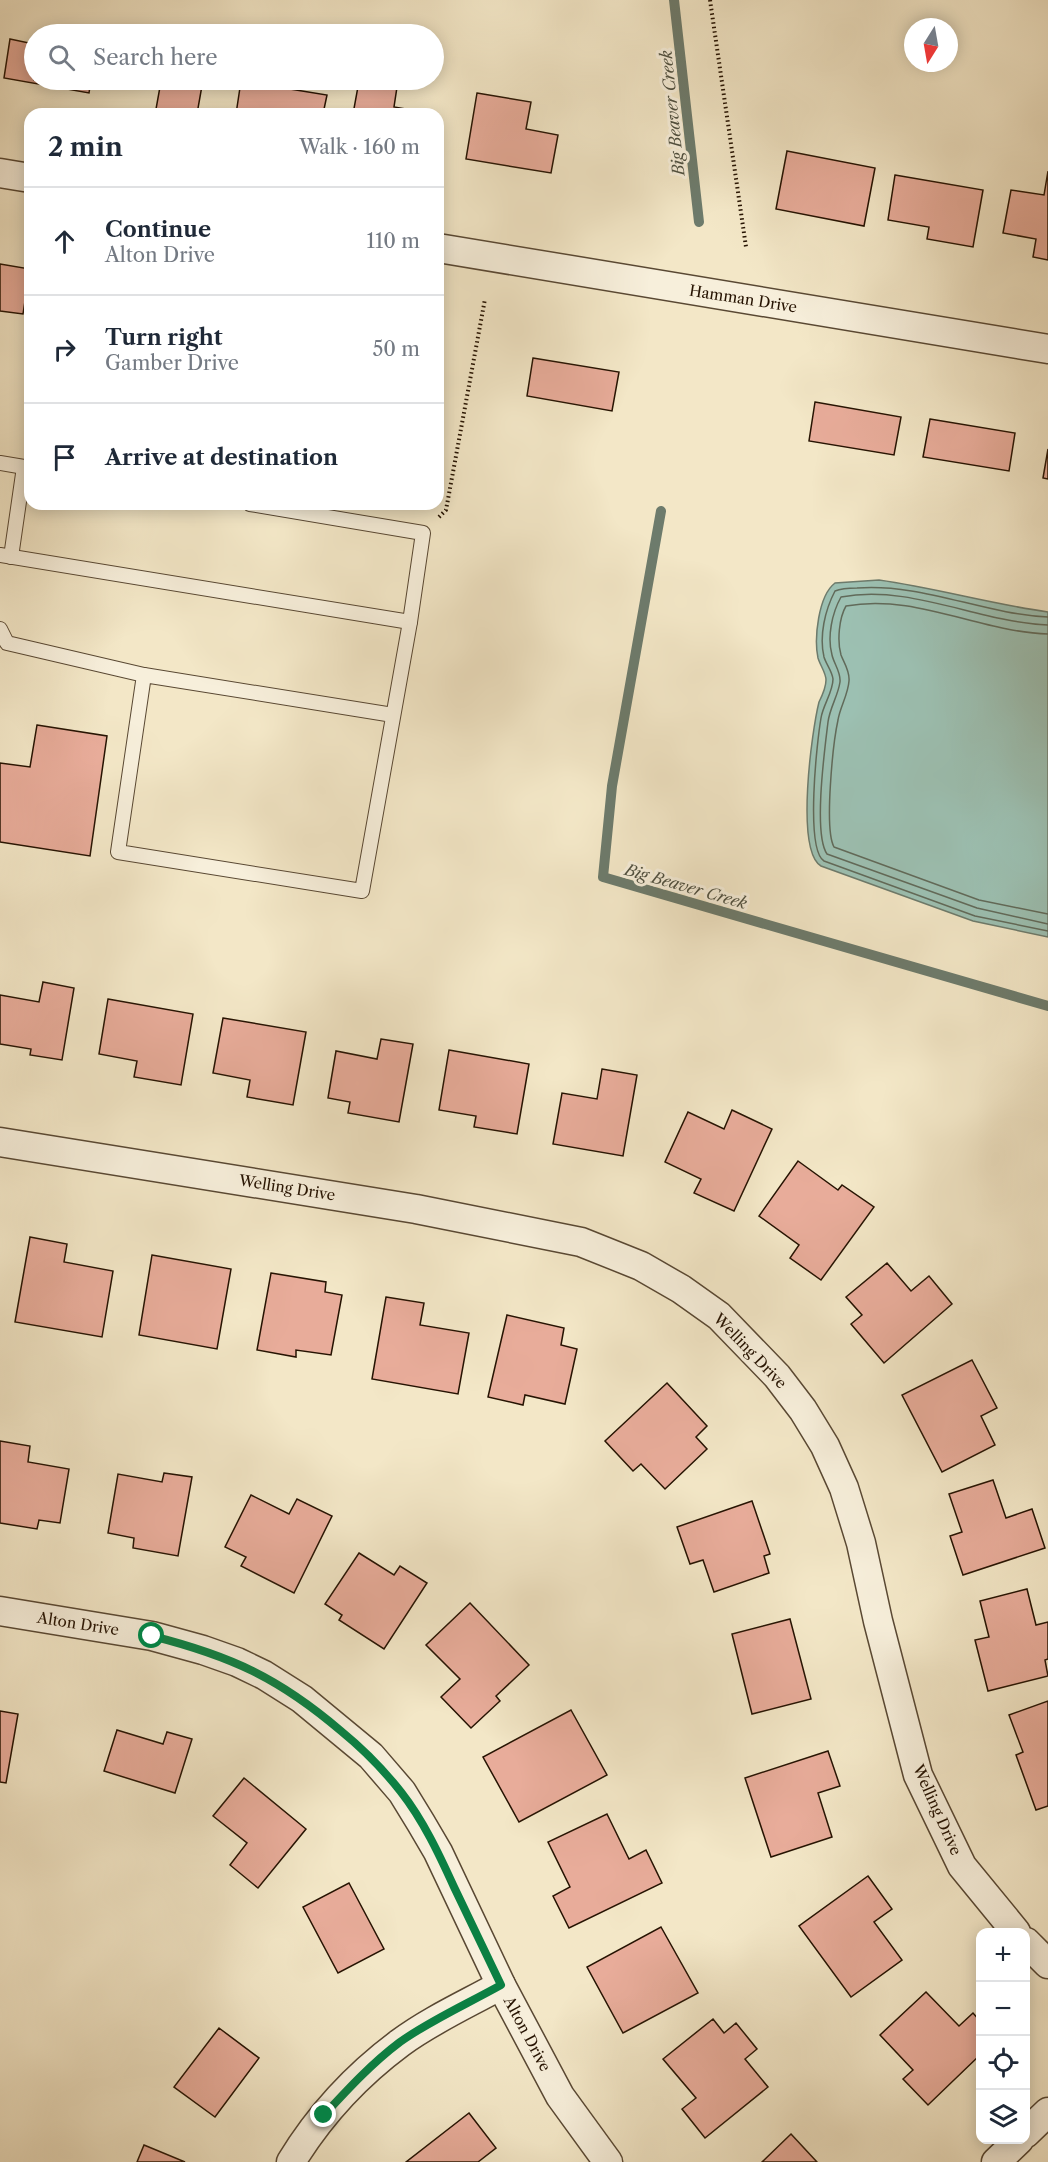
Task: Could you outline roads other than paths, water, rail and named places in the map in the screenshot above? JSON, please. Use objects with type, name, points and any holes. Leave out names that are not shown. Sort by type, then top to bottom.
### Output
[{"type":"street","points":[[0,173],[24,177]]},
{"type":"street","name":"Hamman Drive","points":[[444,249],[1048,349]]},
{"type":"street","name":"Welling Drive","points":[[0,1142],[416,1209],[581,1242],[641,1266],[681,1288],[719,1316],[777,1376],[803,1410],[825,1446],[844,1488],[861,1543],[878,1621],[918,1775],[962,1866],[1013,1928]]},
{"type":"street","name":"Alton Drive","points":[[0,1611],[152,1636],[237,1662],[264,1675],[302,1699],[371,1756],[402,1792],[438,1852],[501,1985],[560,2096],[608,2162]]},
{"type":"street","points":[[1030,1946],[1048,1964]]},
{"type":"street","points":[[291,2162],[324,2115],[374,2064],[401,2042],[433,2022],[501,1985]]},
{"type":"street","points":[[1030,2129],[1048,2112]]},
{"type":"street","points":[[996,2162],[1014,2144]]},
{"type":"lane","points":[[0,463],[24,467]]},
{"type":"lane","points":[[24,479],[5,556],[410,622]]},
{"type":"lane","points":[[144,675],[118,852],[362,891],[410,622],[423,532],[287,510]]},
{"type":"lane","points":[[0,629],[8,643],[144,675],[393,715]]},
{"type":"water","points":[[879,580],[1048,612],[1048,937],[973,921],[821,866],[813,856],[807,814],[810,762],[816,716],[826,683],[817,650],[817,629],[821,607],[829,589],[835,583]]},
{"type":"waterway","name":"Big Beaver Creek","points":[[674,0],[699,222]]},
{"type":"waterway","name":"Big Beaver Creek","points":[[661,511],[612,786],[603,877],[1048,1006]]}]
